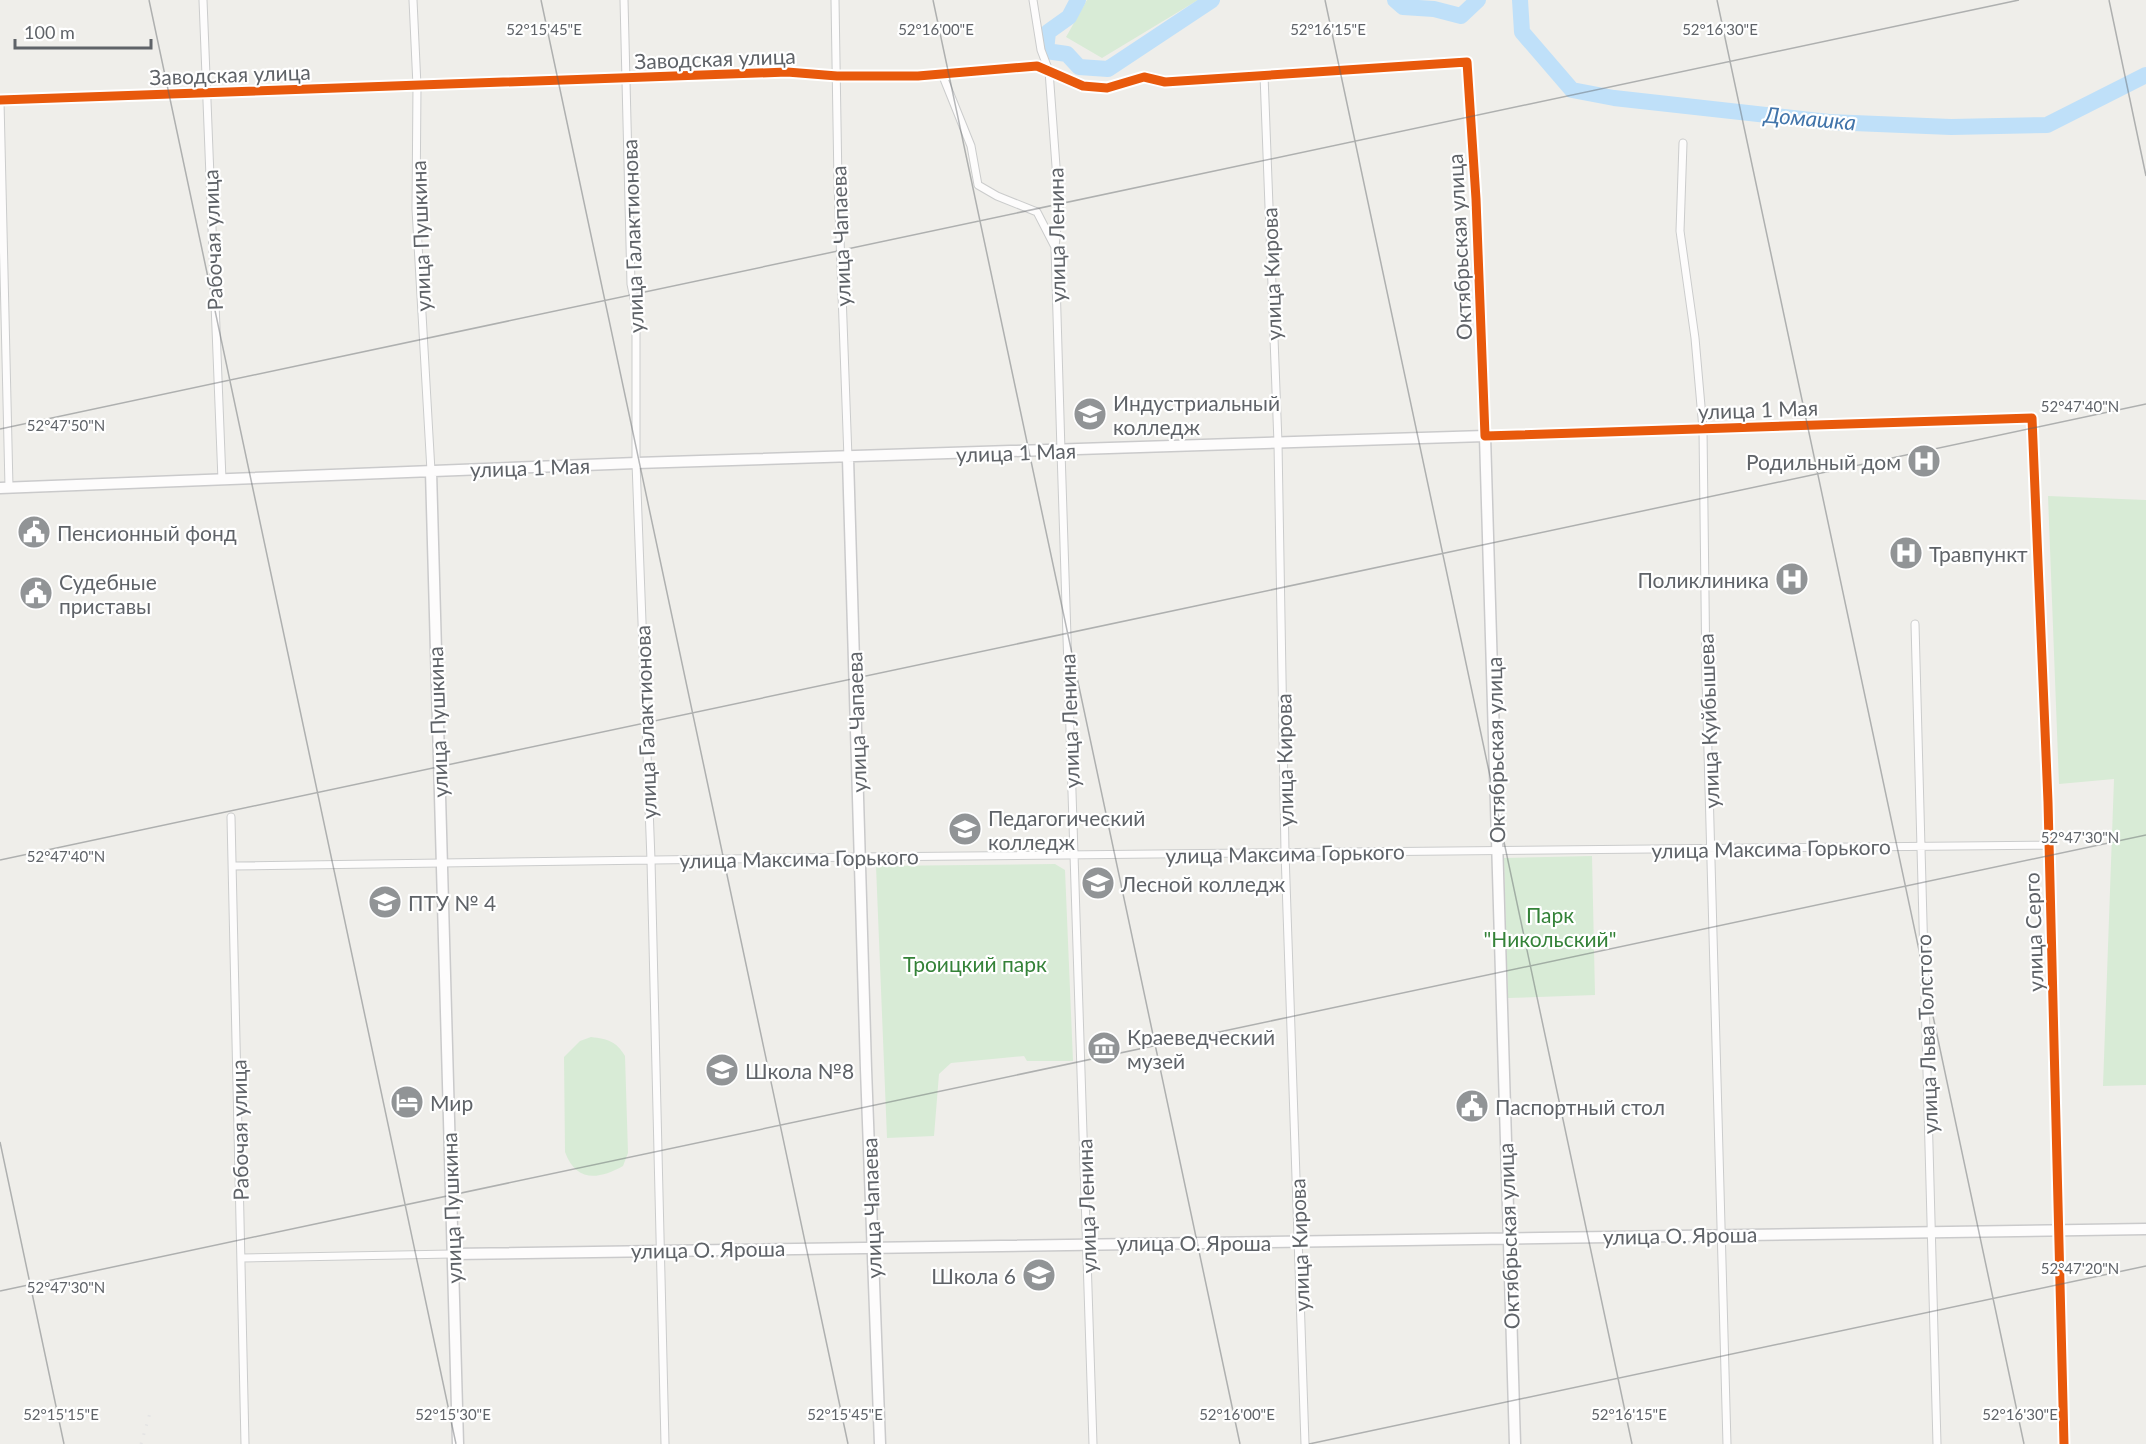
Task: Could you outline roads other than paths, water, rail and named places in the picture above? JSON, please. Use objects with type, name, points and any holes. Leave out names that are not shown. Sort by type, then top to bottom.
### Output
[{"type":"main road","name":"улица 1 Мая","points":[[4,487],[636,463],[1485,436]]},
{"type":"main road","name":"Октябрьская улица","points":[[1485,436],[1507,1238],[1515,1444]]},
{"type":"main road","name":"улица Чапаева","points":[[848,458],[880,1444]]},
{"type":"main road","name":"улица Пушкина","points":[[431,471],[458,1444]]},
{"type":"main road","name":"улица О. Яроша","points":[[452,1254],[661,1249],[2146,1229]]},
{"type":"street","name":"Рабочая улица","points":[[203,0],[222,480]]},
{"type":"street","name":"улица Пушкина","points":[[414,0],[417,86],[416,209],[431,471]]},
{"type":"street","name":"улица Галактионова","points":[[624,0],[631,284],[636,308],[636,463],[651,860],[664,1444]]},
{"type":"street","name":"улица Чапаева","points":[[835,0],[848,458]]},
{"type":"street","name":"улица Ленина","points":[[1033,0],[1041,50],[1049,71],[1059,207],[1055,247],[1093,1444]]},
{"type":"street","name":"Заводская улица","points":[[0,100],[787,72],[837,76],[942,74],[1037,66],[1083,86],[1107,88],[1144,77],[1165,82],[1461,61]]},
{"type":"street","name":"Октябрьская улица","points":[[1461,61],[1467,62],[1476,199],[1485,436]]},
{"type":"street","points":[[942,74],[971,146],[978,185],[996,196],[1037,212],[1055,247]]},
{"type":"street","name":"улица Кирова","points":[[1264,75],[1278,443],[1285,852],[1300,1241],[1305,1444]]},
{"type":"street","points":[[0,100],[4,487]]},
{"type":"street","name":"улица Куйбышева","points":[[1683,142],[1680,231],[1695,338],[1703,429],[1706,679],[1727,1444]]},
{"type":"street","name":"улица 1 Мая","points":[[1485,436],[2032,418]]},
{"type":"street","name":"улица Серго","points":[[2032,418],[2049,845],[2064,1444]]},
{"type":"street","name":"улица Льва Толстого","points":[[1914,624],[1937,1444]]},
{"type":"street","name":"Рабочая улица","points":[[231,817],[245,1444]]},
{"type":"street","name":"улица Максима Горького","points":[[233,866],[1285,852],[2049,845]]},
{"type":"street","name":"улица О. Яроша","points":[[242,1258],[452,1254]]},
{"type":"waterway","name":"Домашка","points":[[1078,0],[1069,17],[1048,32],[1046,51],[1067,54],[1079,67],[1108,69],[1212,0]]},
{"type":"waterway","name":"Домашка","points":[[1395,0],[1403,7],[1434,9],[1461,16],[1478,0]]},
{"type":"waterway","name":"Домашка","points":[[1520,0],[1522,32],[1572,90],[1614,98],[1829,122],[1951,127],[2047,125],[2146,75]]},
{"type":"railway","points":[[141,1444],[150,1413]]},
{"type":"place","name":"Индустриальный колледж","points":[[1090,414]]},
{"type":"place","name":"Родильный дом","points":[[1924,461]]},
{"type":"place","name":"Пенсионный фонд","points":[[34,532]]},
{"type":"place","name":"Травпункт","points":[[1906,553]]},
{"type":"place","name":"Поликлиника","points":[[1792,579]]},
{"type":"place","name":"Судебные приставы","points":[[36,593]]},
{"type":"place","name":"Педагогический колледж","points":[[965,829]]},
{"type":"place","name":"Лесной колледж","points":[[1098,883]]},
{"type":"place","name":"ПТУ № 4","points":[[385,902]]},
{"type":"place","name":"Краеведческий музей","points":[[1104,1048]]},
{"type":"place","name":"Школа №8","points":[[722,1070]]},
{"type":"place","name":"Мир","points":[[407,1102]]},
{"type":"place","name":"Паспортный стол","points":[[1472,1106]]},
{"type":"place","name":"Школа 6","points":[[1039,1275]]},
{"type":"park label","name":"Парк \"Никольский\"","points":[[1550,926]]},
{"type":"park label","name":"Троицкий парк","points":[[975,963]]}]
